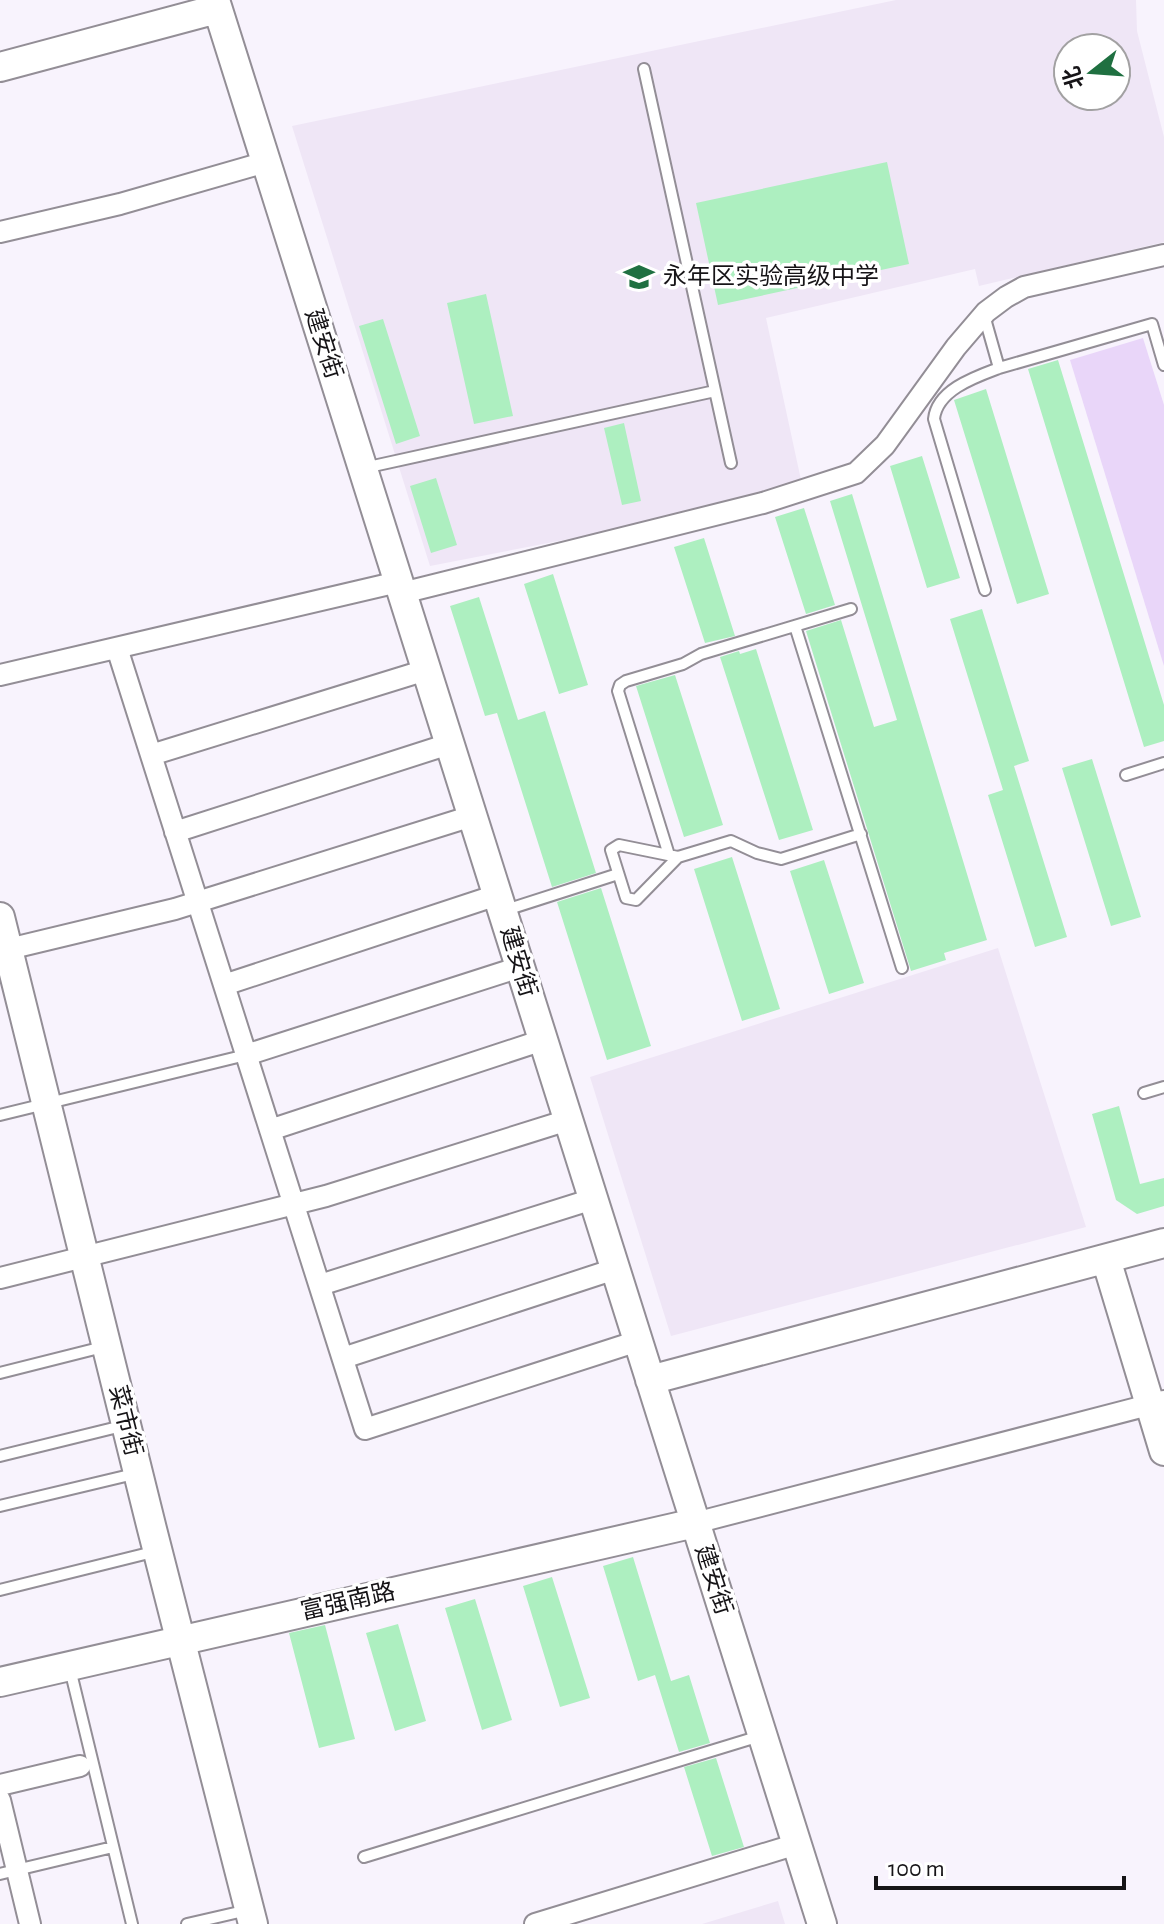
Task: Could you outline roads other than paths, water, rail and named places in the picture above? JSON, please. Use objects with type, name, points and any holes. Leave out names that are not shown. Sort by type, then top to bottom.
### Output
[{"type":"street","points":[[0,67],[216,4]]},
{"type":"street","name":"建安街","points":[[216,4],[822,1924]]},
{"type":"street","points":[[0,232],[120,204],[266,162]]},
{"type":"street","points":[[0,675],[763,503],[856,473],[885,445],[956,347],[984,315],[1006,297],[1024,287],[1164,255]]},
{"type":"street","points":[[117,648],[365,1429],[638,1341]]},
{"type":"street","points":[[151,755],[426,670]]},
{"type":"street","points":[[175,832],[449,744]]},
{"type":"street","points":[[4,950],[197,902],[472,816]]},
{"type":"street","points":[[224,985],[500,903]]},
{"type":"street","name":"菜市街","points":[[0,917],[4,950],[46,1104],[252,1917]]},
{"type":"street","points":[[246,1055],[520,967]]},
{"type":"street","points":[[270,1130],[543,1040]]},
{"type":"street","points":[[0,1278],[294,1205],[568,1120]]},
{"type":"street","points":[[320,1285],[593,1199]]},
{"type":"street","points":[[653,1388],[1108,1267],[1164,1243]]},
{"type":"street","points":[[1108,1267],[1164,1261]]},
{"type":"street","points":[[1108,1267],[1157,1402],[1164,1451]]},
{"type":"street","points":[[343,1358],[615,1269]]},
{"type":"street","points":[[695,1523],[1157,1402]]},
{"type":"street","name":"富强南路","points":[[0,1682],[695,1523]]},
{"type":"street","points":[[0,1785],[80,1766]]},
{"type":"street","points":[[0,1800],[9,1872],[30,1924]]},
{"type":"street","points":[[535,1924],[797,1844]]},
{"type":"lane","points":[[644,69],[731,463]]},
{"type":"lane","points":[[984,315],[999,368]]},
{"type":"lane","points":[[985,590],[934,419],[938,404],[962,382],[999,368],[1152,324],[1164,365]]},
{"type":"lane","points":[[362,468],[715,391]]},
{"type":"lane","points":[[674,856],[618,691],[620,685],[683,664],[701,654],[851,609]]},
{"type":"lane","points":[[795,626],[902,968]]},
{"type":"lane","points":[[1126,775],[1164,763]]},
{"type":"lane","points":[[674,856],[636,900],[626,898],[611,850],[619,845],[674,856],[731,841],[757,853],[781,859],[861,834]]},
{"type":"lane","points":[[500,903],[618,874]]},
{"type":"lane","points":[[0,1115],[246,1055]]},
{"type":"lane","points":[[1144,1093],[1164,1087]]},
{"type":"lane","points":[[0,1373],[106,1346]]},
{"type":"lane","points":[[0,1456],[126,1425]]},
{"type":"lane","points":[[0,1506],[138,1473]]},
{"type":"lane","points":[[0,1590],[157,1551]]},
{"type":"lane","points":[[69,1666],[132,1924]]},
{"type":"lane","points":[[364,1857],[762,1735]]},
{"type":"lane","points":[[9,1872],[113,1847]]},
{"type":"lane","points":[[187,1924],[252,1917]]},
{"type":"place","name":"永年区实验高级中学","points":[[639,277]]}]
